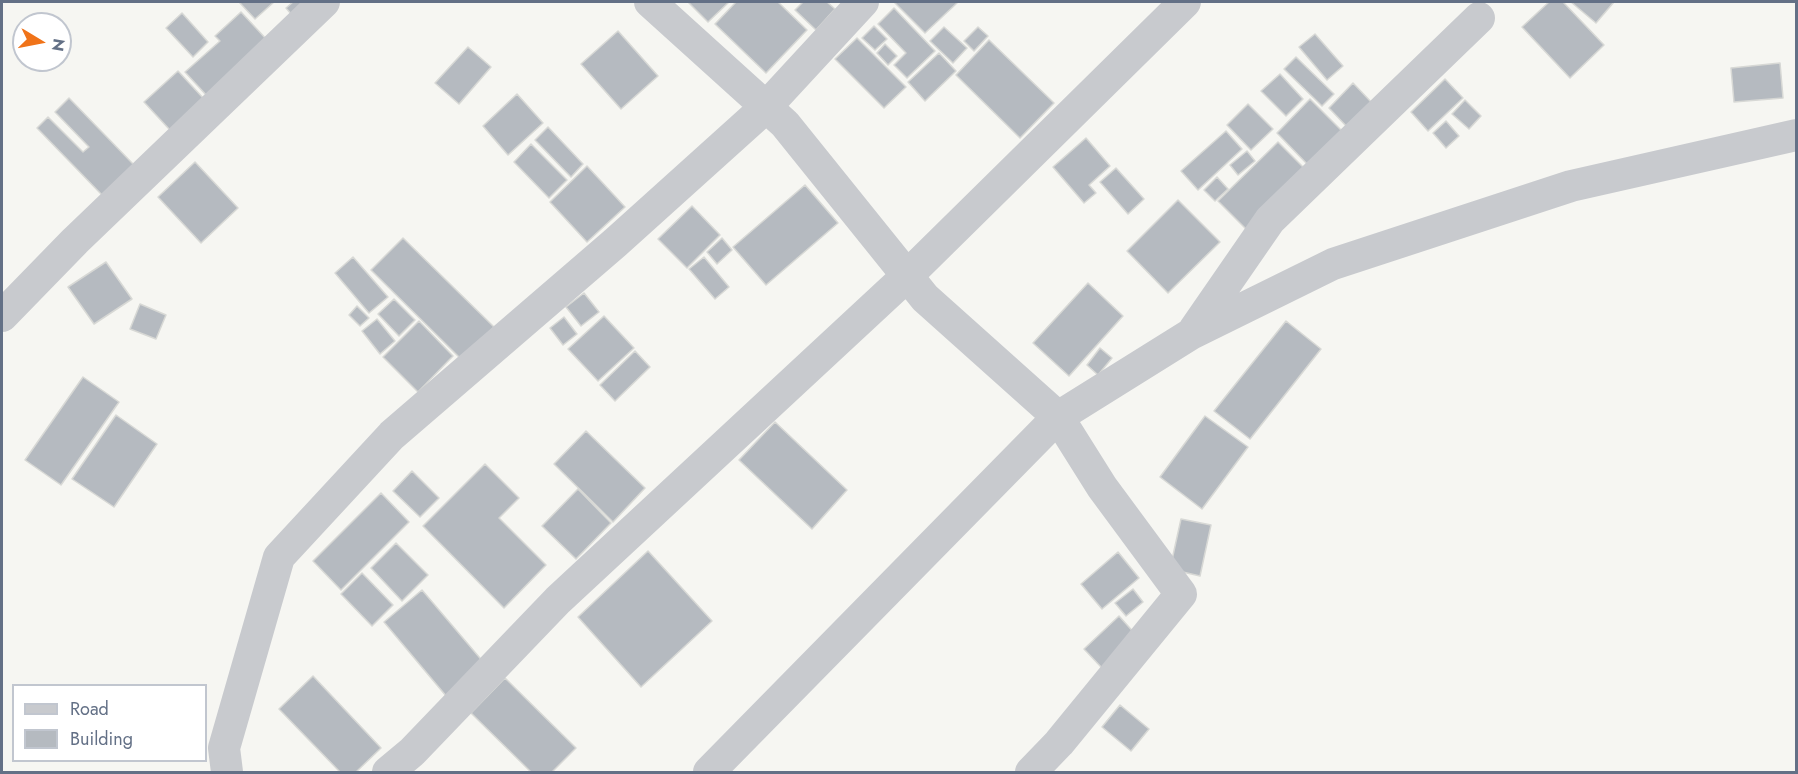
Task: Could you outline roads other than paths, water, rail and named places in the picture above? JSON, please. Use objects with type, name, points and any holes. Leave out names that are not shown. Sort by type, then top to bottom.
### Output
[{"type":"street","points":[[2,316],[75,240],[324,2]]},
{"type":"street","points":[[650,2],[785,124],[925,298],[1058,417],[1102,487],[1181,594],[1059,743],[1030,772]]},
{"type":"street","points":[[227,772],[224,748],[279,557],[392,435],[615,243],[766,107],[863,2]]},
{"type":"street","points":[[388,772],[412,752],[558,600],[907,276],[1185,2]]},
{"type":"street","points":[[1191,334],[1270,220],[1479,18]]},
{"type":"street","points":[[709,772],[1058,417],[1191,334],[1333,264],[1571,186],[1797,135]]}]
